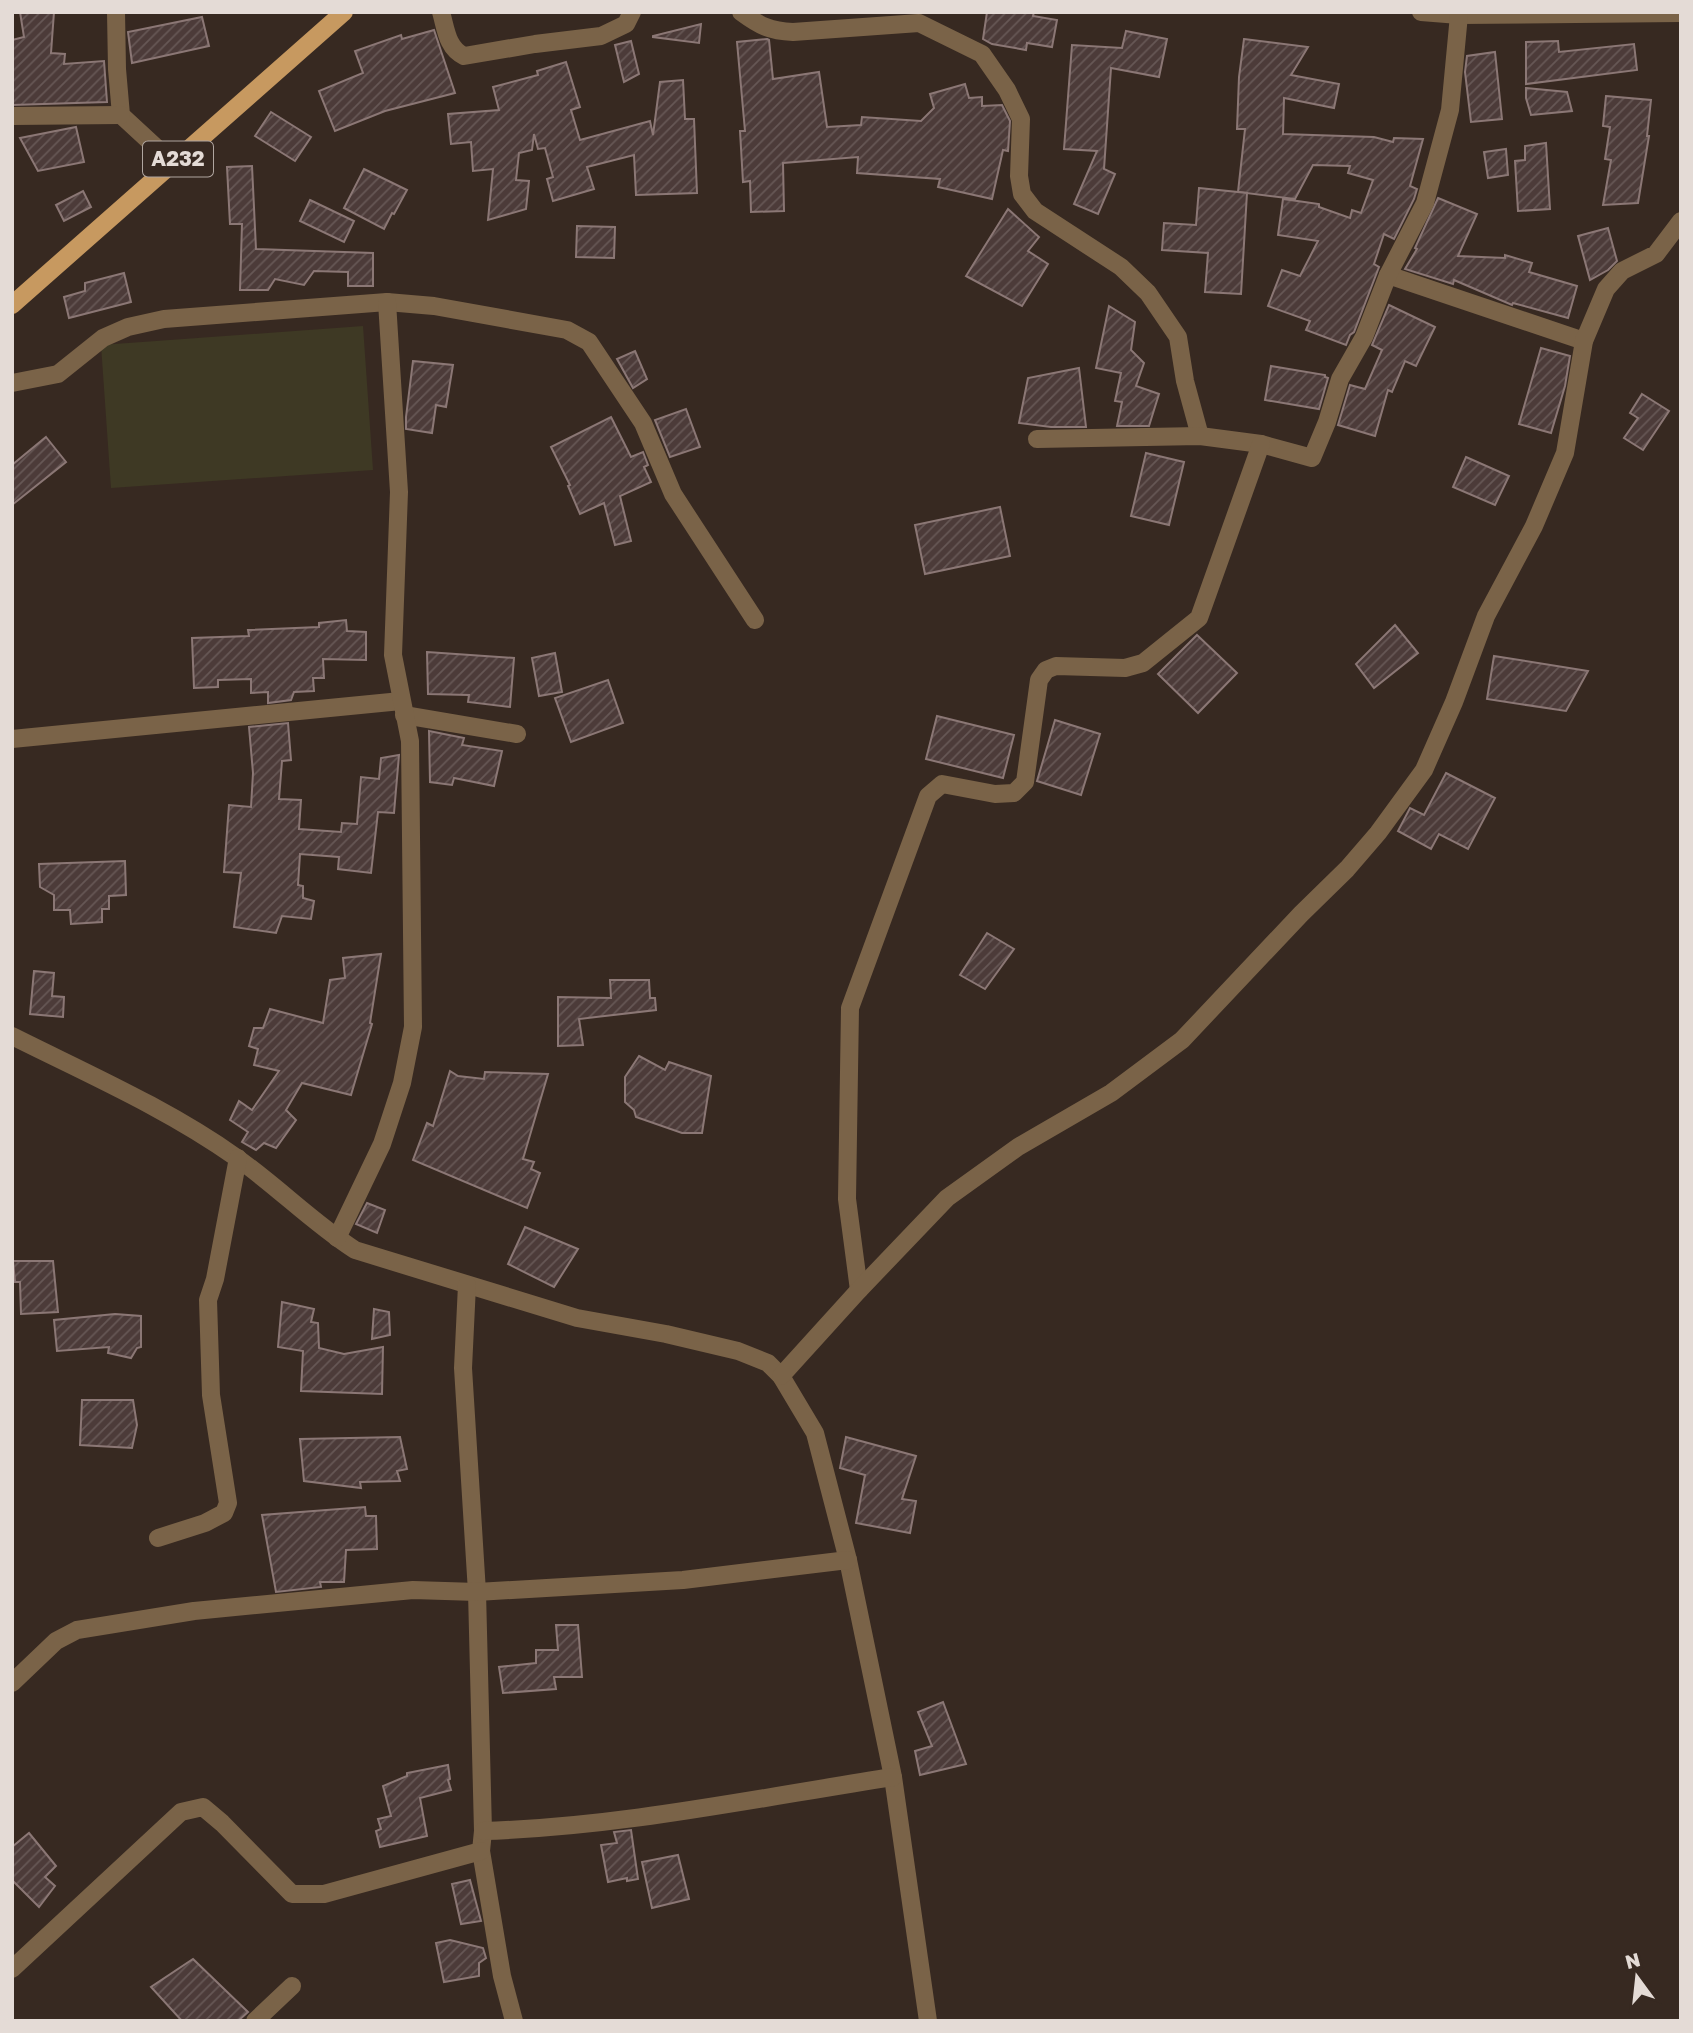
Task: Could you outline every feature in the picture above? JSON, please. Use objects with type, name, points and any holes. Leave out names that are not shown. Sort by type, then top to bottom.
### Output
[{"type":"main road","name":"A232","points":[[12,305],[344,12]]},
{"type":"street","points":[[116,12],[121,115],[173,163]]},
{"type":"street","points":[[441,12],[449,43],[454,51],[464,56],[601,36],[626,24],[632,12]]},
{"type":"street","points":[[741,12],[755,23],[783,32],[920,18],[982,54],[1007,90],[1021,119],[1019,176],[1023,194],[1035,211],[1121,267],[1148,293],[1178,337],[1185,381],[1200,436]]},
{"type":"street","points":[[1422,12],[1459,15],[1681,13]]},
{"type":"street","points":[[1037,439],[1200,436],[1261,444],[1312,458],[1327,422],[1340,379],[1364,337],[1388,275],[1424,203],[1450,110],[1459,15]]},
{"type":"street","points":[[12,116],[121,115]]},
{"type":"street","points":[[781,1376],[947,1198],[1018,1147],[1111,1093],[1182,1040],[1347,869],[1378,832],[1423,770],[1454,702],[1486,615],[1534,526],[1565,453],[1584,341],[1606,289],[1622,271],[1656,254],[1681,221]]},
{"type":"street","points":[[1388,275],[1584,341]]},
{"type":"street","points":[[12,383],[58,374],[103,338],[128,327],[164,319],[387,302],[434,306],[566,330],[589,342],[643,423],[673,494],[755,620]]},
{"type":"street","points":[[337,1238],[382,1144],[402,1083],[413,1027],[410,741],[393,655],[399,492],[387,302]]},
{"type":"street","points":[[859,1290],[846,1199],[850,1008],[928,796],[942,785],[995,794],[1014,793],[1025,782],[1039,680],[1046,670],[1056,666],[1125,668],[1143,663],[1199,618],[1261,444]]},
{"type":"street","points":[[12,738],[403,708],[517,734]]},
{"type":"street","points":[[12,1035],[166,1114],[237,1158],[355,1250],[577,1318],[666,1334],[738,1351],[768,1363],[781,1376],[815,1433],[848,1560],[893,1777],[928,2021]]},
{"type":"street","points":[[158,1538],[205,1523],[224,1513],[228,1503],[211,1395],[208,1300],[215,1279],[237,1158]]},
{"type":"street","points":[[467,1285],[463,1368],[477,1592],[483,1831],[481,1851],[502,1976],[514,2021]]},
{"type":"street","points":[[12,1684],[56,1641],[76,1630],[194,1611],[413,1590],[477,1592],[683,1580],[848,1560]]},
{"type":"street","points":[[483,1831],[537,1829],[646,1816],[893,1777]]},
{"type":"street","points":[[12,1969],[181,1812],[203,1807],[292,1894],[324,1894],[481,1851]]},
{"type":"street","points":[[255,2021],[292,1986]]},
{"type":"shaded area","points":[[363,326],[373,470],[111,488],[101,345]]},
{"type":"building","points":[[20,12],[54,12],[51,53],[65,54],[64,64],[104,61],[107,102],[12,105],[12,40],[24,37]]},
{"type":"building","points":[[987,12],[1034,12],[1033,16],[1057,20],[1052,47],[1027,43],[1026,50],[992,44],[983,39]]},
{"type":"building","points":[[202,17],[209,46],[132,63],[128,32]]},
{"type":"building","points":[[701,24],[699,43],[653,37],[653,36]]},
{"type":"building","points":[[434,30],[455,93],[385,111],[335,131],[319,91],[363,73],[355,51],[401,35],[402,39]]},
{"type":"building","points":[[1126,31],[1167,39],[1159,77],[1111,68],[1104,169],[1115,174],[1098,214],[1074,204],[1097,151],[1064,149],[1072,45],[1122,48]]},
{"type":"building","points":[[767,39],[773,79],[819,72],[827,127],[861,125],[862,117],[921,121],[934,108],[930,94],[965,84],[969,98],[982,97],[982,106],[1002,105],[1010,121],[1008,151],[1003,150],[992,199],[938,187],[940,179],[857,173],[858,157],[783,163],[784,211],[751,212],[750,181],[743,182],[740,131],[745,131],[737,42]]},
{"type":"building","points":[[1244,39],[1308,47],[1291,75],[1339,84],[1334,108],[1284,98],[1283,134],[1374,137],[1393,142],[1394,138],[1423,139],[1410,186],[1417,189],[1414,199],[1394,239],[1384,234],[1374,264],[1379,267],[1354,332],[1346,345],[1306,330],[1310,321],[1268,306],[1282,270],[1300,276],[1318,241],[1278,235],[1283,199],[1319,204],[1319,207],[1350,218],[1352,210],[1361,213],[1373,180],[1348,173],[1350,166],[1313,165],[1295,199],[1238,192],[1245,129],[1237,129]]},
{"type":"building","points":[[631,41],[639,74],[624,82],[615,45]]},
{"type":"building","points":[[1558,41],[1559,52],[1634,44],[1637,70],[1526,84],[1526,42]]},
{"type":"building","points":[[1495,52],[1502,119],[1471,122],[1465,72],[1467,56]]},
{"type":"building","points":[[566,62],[580,107],[571,110],[580,140],[650,121],[653,135],[660,82],[683,80],[685,119],[694,119],[697,193],[636,195],[634,155],[587,167],[594,189],[553,201],[547,179],[553,177],[545,148],[538,149],[534,134],[532,150],[519,153],[516,180],[529,181],[526,209],[488,220],[493,169],[473,171],[471,142],[451,144],[448,114],[499,110],[493,87],[538,75],[537,71]]},
{"type":"building","points":[[1526,88],[1567,92],[1572,111],[1531,115]]},
{"type":"building","points":[[1606,96],[1651,100],[1649,136],[1638,203],[1603,205],[1611,160],[1605,159],[1610,127],[1603,126]]},
{"type":"building","points":[[271,112],[311,137],[295,161],[255,136]]},
{"type":"building","points":[[76,127],[84,162],[38,171],[20,138]]},
{"type":"building","points":[[1546,143],[1550,209],[1518,211],[1515,161],[1525,160],[1525,146]]},
{"type":"building","points":[[1506,149],[1508,175],[1488,178],[1484,152]]},
{"type":"building","points":[[252,166],[256,249],[373,253],[373,286],[348,286],[348,272],[314,271],[304,285],[275,279],[268,290],[240,290],[242,224],[230,224],[227,167]]},
{"type":"building","points":[[364,169],[407,190],[384,229],[344,208]]},
{"type":"building","points":[[1199,188],[1247,193],[1241,294],[1205,292],[1208,253],[1162,250],[1164,223],[1196,225]]},
{"type":"building","points":[[83,191],[91,207],[64,221],[56,205]]},
{"type":"building","points":[[1438,198],[1477,214],[1458,256],[1505,258],[1505,255],[1532,263],[1529,272],[1577,286],[1568,318],[1513,303],[1512,305],[1454,280],[1453,284],[1405,269],[1417,249],[1415,248]]},
{"type":"building","points":[[310,200],[354,221],[344,242],[300,221]]},
{"type":"building","points":[[1008,209],[1039,237],[1028,251],[1048,264],[1022,306],[966,276]]},
{"type":"building","points":[[577,226],[615,227],[614,258],[576,257]]},
{"type":"building","points":[[1608,228],[1617,261],[1608,270],[1590,280],[1578,236]]},
{"type":"building","points":[[124,273],[131,302],[69,318],[64,297],[85,291],[85,283]]},
{"type":"building","points":[[1389,305],[1435,327],[1416,366],[1405,361],[1392,392],[1388,390],[1375,436],[1338,425],[1350,385],[1365,389],[1382,350],[1372,345]]},
{"type":"building","points":[[1109,306],[1135,322],[1131,350],[1144,363],[1136,386],[1159,394],[1149,426],[1117,426],[1122,402],[1115,401],[1121,373],[1096,368]]},
{"type":"building","points":[[1541,348],[1570,356],[1565,386],[1551,433],[1519,424]]},
{"type":"building","points":[[635,351],[647,379],[633,388],[617,359]]},
{"type":"building","points":[[413,361],[453,365],[446,407],[436,405],[432,433],[406,429]]},
{"type":"building","points":[[1271,366],[1325,375],[1328,378],[1319,409],[1265,400]]},
{"type":"building","points":[[1079,368],[1086,427],[1019,423],[1028,378]]},
{"type":"building","points":[[1642,394],[1669,411],[1643,450],[1624,438],[1638,418],[1630,413]]},
{"type":"building","points":[[686,409],[700,447],[670,457],[655,420]]},
{"type":"building","points":[[611,417],[631,457],[643,452],[648,465],[644,467],[651,482],[620,496],[631,541],[615,545],[604,503],[580,514],[568,486],[570,485],[551,447]]},
{"type":"building","points":[[46,437],[66,462],[12,505],[12,465]]},
{"type":"building","points":[[1146,453],[1184,462],[1169,525],[1131,516]]},
{"type":"building","points":[[1466,457],[1509,476],[1495,505],[1453,487]]},
{"type":"building","points":[[1000,507],[1010,556],[925,574],[915,525]]},
{"type":"building","points":[[346,620],[347,631],[366,632],[366,660],[323,659],[324,678],[313,678],[314,691],[294,692],[291,700],[268,703],[268,692],[251,693],[251,679],[218,680],[218,687],[194,688],[192,638],[249,636],[248,630],[319,627],[319,623]]},
{"type":"building","points":[[1395,625],[1418,653],[1374,688],[1356,664]]},
{"type":"building","points":[[1197,635],[1237,673],[1198,713],[1158,674]]},
{"type":"building","points":[[427,652],[514,658],[510,707],[468,702],[469,695],[428,694]]},
{"type":"building","points":[[555,653],[562,692],[539,696],[532,658]]},
{"type":"building","points":[[1494,656],[1588,671],[1566,711],[1487,699]]},
{"type":"building","points":[[608,680],[623,723],[571,742],[555,698]]},
{"type":"building","points":[[937,716],[1014,735],[1003,778],[926,759]]},
{"type":"building","points":[[1055,720],[1100,734],[1081,795],[1037,781]]},
{"type":"building","points":[[288,723],[291,760],[282,761],[279,799],[301,800],[299,829],[341,832],[342,823],[357,824],[361,777],[379,779],[381,758],[399,755],[394,813],[378,812],[371,873],[338,869],[339,857],[300,854],[298,885],[303,886],[303,898],[314,901],[311,919],[282,916],[276,933],[234,927],[241,873],[224,872],[229,805],[251,807],[253,773],[249,727]]},
{"type":"building","points":[[429,731],[464,738],[462,745],[502,751],[494,786],[454,778],[452,785],[430,782]]},
{"type":"building","points":[[1446,773],[1495,798],[1468,849],[1439,834],[1431,849],[1398,831],[1410,808],[1424,815]]},
{"type":"building","points":[[125,861],[126,895],[109,896],[109,909],[102,909],[102,922],[71,924],[70,910],[54,910],[54,895],[40,887],[39,864]]},
{"type":"building","points":[[987,933],[1014,949],[985,989],[960,975]]},
{"type":"building","points":[[381,954],[370,1023],[372,1024],[351,1095],[302,1083],[286,1110],[296,1120],[276,1148],[264,1143],[256,1150],[242,1142],[248,1132],[230,1120],[239,1101],[252,1110],[279,1071],[254,1065],[258,1049],[249,1046],[254,1028],[263,1028],[270,1009],[323,1023],[330,980],[345,978],[343,958]]},
{"type":"building","points":[[34,971],[54,973],[52,996],[64,997],[63,1017],[30,1014]]},
{"type":"building","points":[[610,980],[649,980],[650,998],[655,998],[656,1010],[579,1019],[583,1045],[558,1046],[558,997],[611,998]]},
{"type":"building","points":[[639,1056],[665,1070],[669,1062],[711,1076],[702,1133],[682,1133],[636,1117],[634,1110],[625,1102],[625,1077]]},
{"type":"building","points":[[450,1071],[458,1076],[484,1079],[485,1072],[548,1074],[523,1159],[534,1162],[531,1169],[540,1173],[527,1208],[413,1160],[427,1123],[433,1126]]},
{"type":"building","points":[[367,1203],[385,1210],[377,1233],[356,1224]]},
{"type":"building","points":[[525,1227],[578,1249],[554,1287],[508,1264]]},
{"type":"building","points":[[13,1261],[53,1261],[58,1312],[21,1314],[20,1282],[15,1282]]},
{"type":"building","points":[[282,1302],[314,1309],[311,1322],[318,1323],[319,1348],[344,1354],[383,1347],[382,1394],[301,1391],[303,1351],[278,1347]]},
{"type":"building","points":[[374,1309],[389,1312],[390,1335],[372,1339]]},
{"type":"building","points":[[115,1314],[141,1316],[141,1347],[137,1348],[131,1358],[108,1353],[109,1347],[57,1351],[54,1320]]},
{"type":"building","points":[[82,1400],[133,1400],[137,1425],[132,1448],[80,1445]]},
{"type":"building","points":[[400,1437],[407,1469],[397,1471],[400,1481],[360,1482],[361,1488],[304,1481],[300,1439]]},
{"type":"building","points":[[846,1437],[916,1456],[902,1499],[916,1501],[910,1533],[856,1523],[865,1475],[840,1468]]},
{"type":"building","points":[[365,1507],[366,1516],[376,1516],[377,1549],[346,1550],[344,1582],[320,1582],[321,1587],[276,1592],[262,1515]]},
{"type":"building","points":[[556,1625],[578,1625],[582,1677],[554,1677],[556,1689],[503,1693],[499,1667],[536,1663],[536,1650],[558,1650]]},
{"type":"building","points":[[943,1702],[966,1764],[920,1775],[915,1751],[932,1746],[918,1712]]},
{"type":"building","points":[[448,1765],[451,1790],[420,1798],[427,1836],[380,1847],[376,1831],[381,1829],[378,1819],[391,1816],[383,1786],[407,1776],[407,1773]]},
{"type":"building","points":[[631,1830],[638,1879],[608,1882],[601,1845],[617,1843],[614,1832]]},
{"type":"building","points":[[29,1833],[56,1866],[45,1877],[55,1886],[39,1907],[12,1880],[12,1847]]},
{"type":"building","points":[[678,1855],[689,1899],[652,1908],[642,1862]]},
{"type":"building","points":[[470,1880],[481,1921],[461,1924],[452,1884]]},
{"type":"building","points":[[450,1940],[483,1948],[486,1958],[479,1963],[479,1976],[444,1982],[436,1943]]},
{"type":"building","points":[[193,1959],[248,2012],[238,2021],[182,2021],[151,1987]]}]
